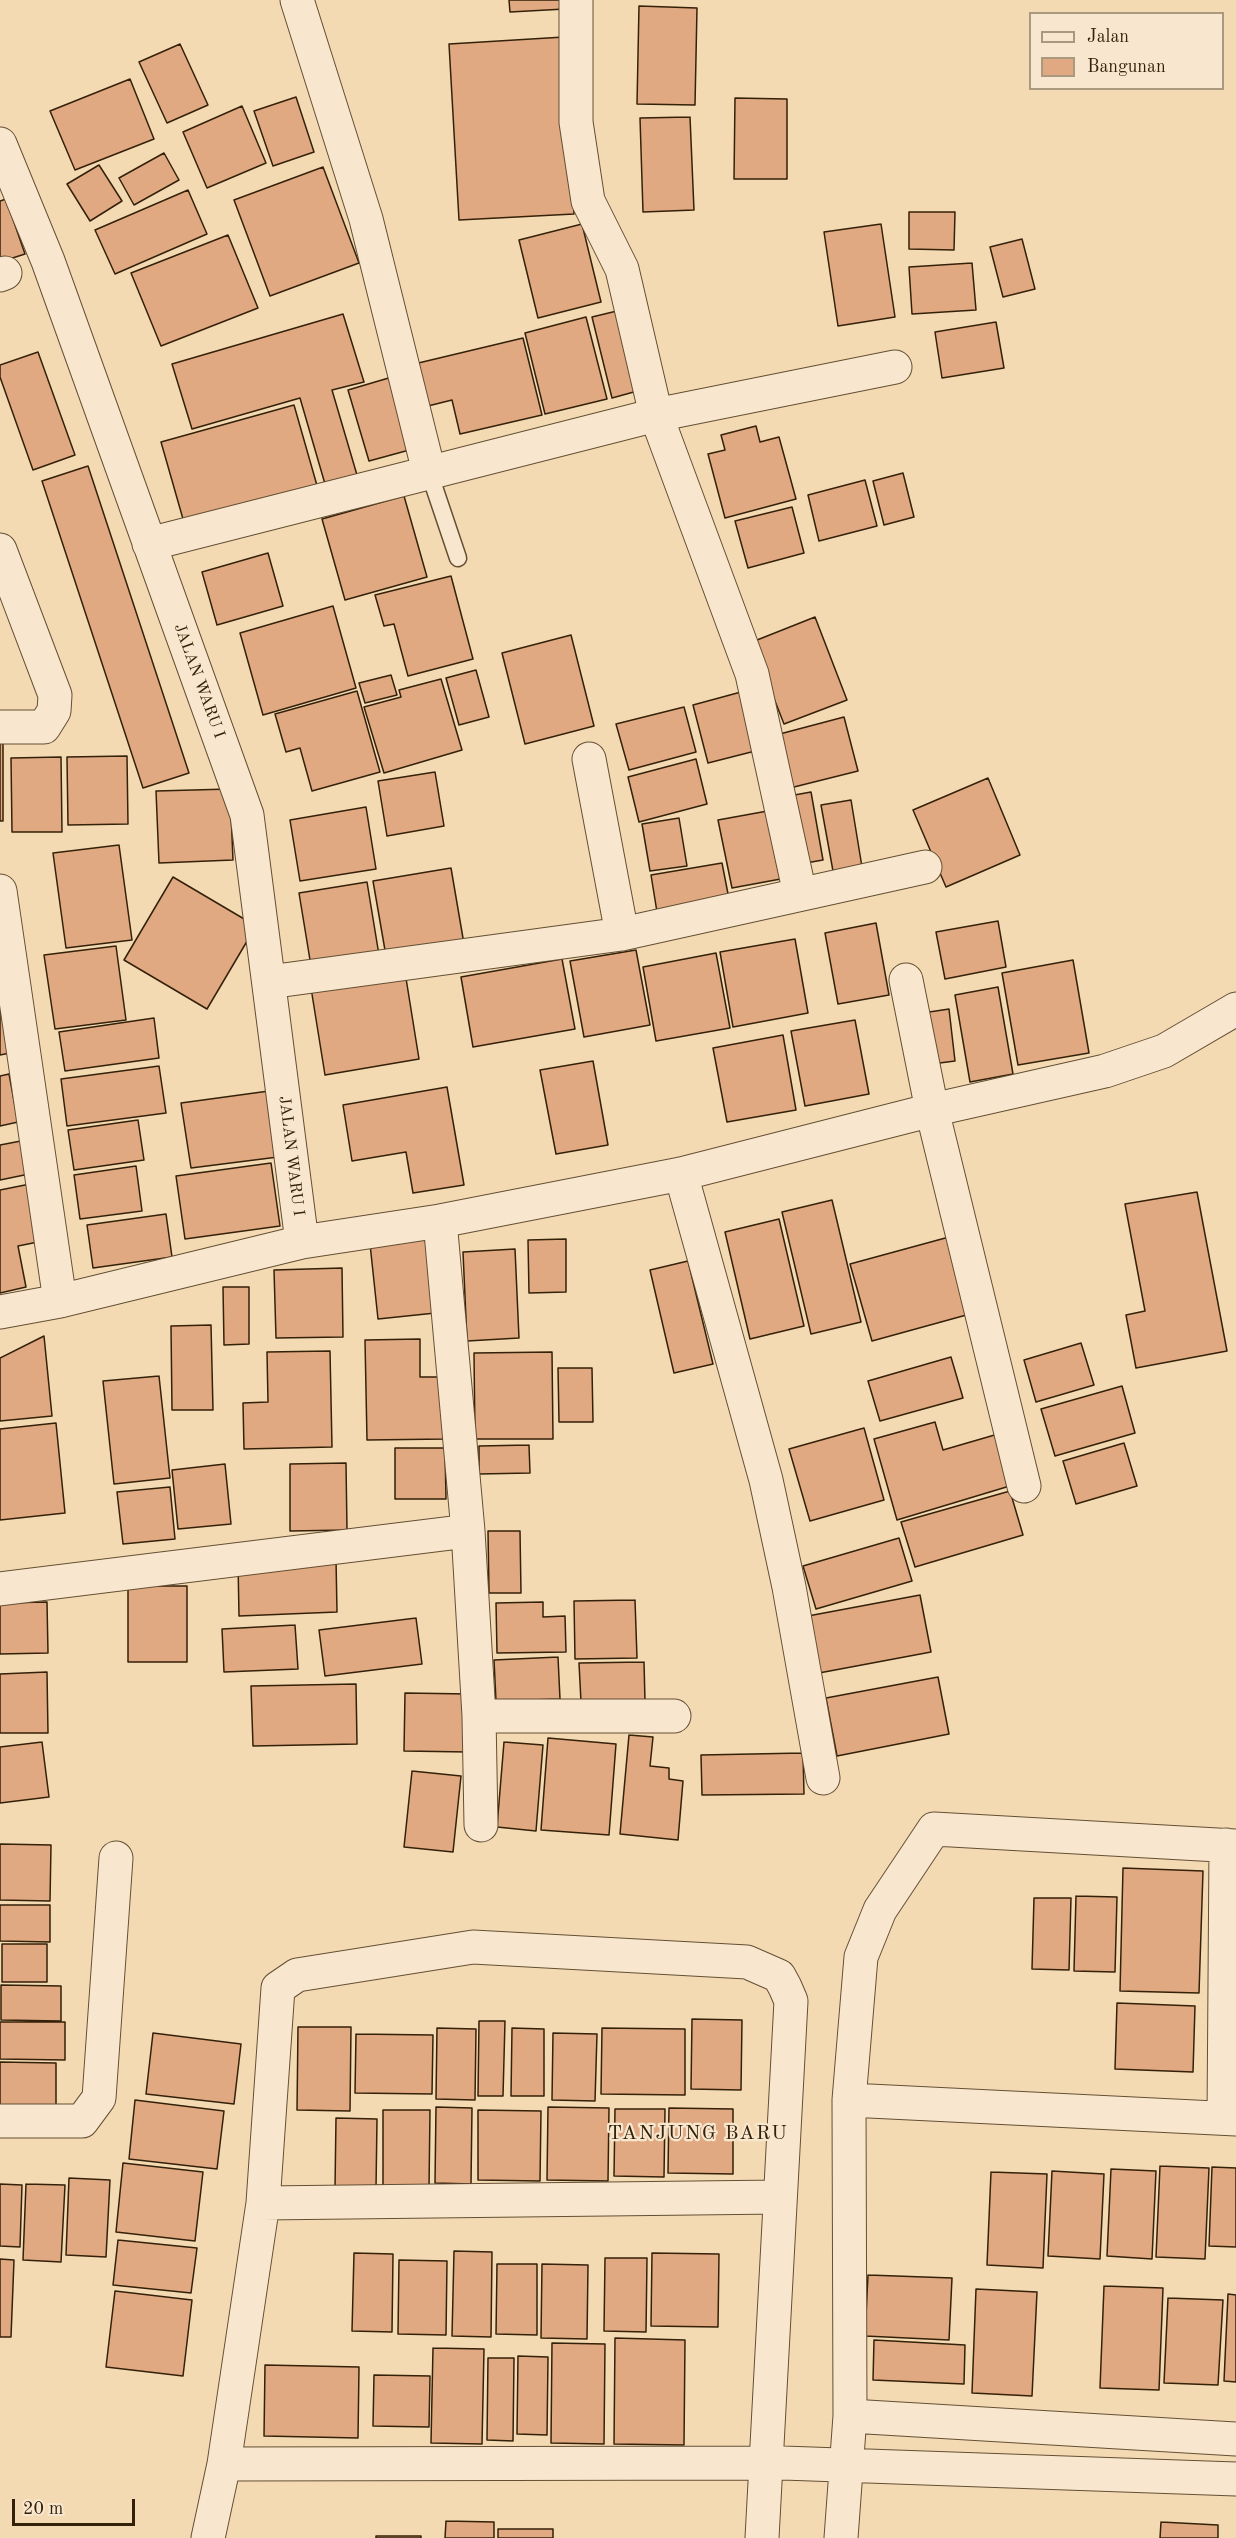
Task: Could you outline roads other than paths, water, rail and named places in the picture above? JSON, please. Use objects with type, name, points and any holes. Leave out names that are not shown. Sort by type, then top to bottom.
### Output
[{"type":"street","points":[[297,0],[366,219],[429,472]]},
{"type":"street","points":[[576,0],[576,122],[588,201],[622,269],[656,415],[752,674],[800,894]]},
{"type":"street","name":"JALAN WARU I","points":[[0,144],[48,261],[248,815],[302,1242]]},
{"type":"street","points":[[149,544],[656,415],[894,367]]},
{"type":"street","points":[[0,550],[55,695],[54,711],[44,727],[0,727]]},
{"type":"street","points":[[589,759],[622,934]]},
{"type":"street","points":[[269,982],[622,934],[925,867]]},
{"type":"street","points":[[0,891],[60,1301]]},
{"type":"street","points":[[906,980],[932,1110],[1024,1486]]},
{"type":"street","points":[[0,1312],[60,1301],[302,1242],[440,1221],[681,1174],[932,1110],[1105,1071],[1164,1051],[1236,1009]]},
{"type":"street","points":[[681,1174],[766,1480],[789,1587],[822,1779]]},
{"type":"street","points":[[440,1221],[468,1531],[479,1716],[481,1825]]},
{"type":"street","points":[[0,1589],[468,1531]]},
{"type":"street","points":[[479,1716],[674,1716]]},
{"type":"street","points":[[841,2538],[835,2464],[850,2416],[849,2100],[861,1957],[880,1910],[934,1829],[1231,1845],[1230,2118],[849,2100]]},
{"type":"street","points":[[0,2121],[82,2121],[99,2098],[116,1858]]},
{"type":"street","points":[[208,2538],[224,2464],[263,2203],[278,1988],[297,1975],[473,1947],[728,1960],[747,1962],[779,1976],[790,2001],[780,2197],[774,2464],[762,2538]]},
{"type":"street","points":[[263,2203],[780,2197]]},
{"type":"street","points":[[850,2416],[1236,2439]]},
{"type":"street","points":[[224,2464],[835,2464],[1236,2479]]},
{"type":"lane","points":[[429,472],[458,558]]},
{"type":"district","name":"TANJUNG BARU","points":[[698,2134]]}]
